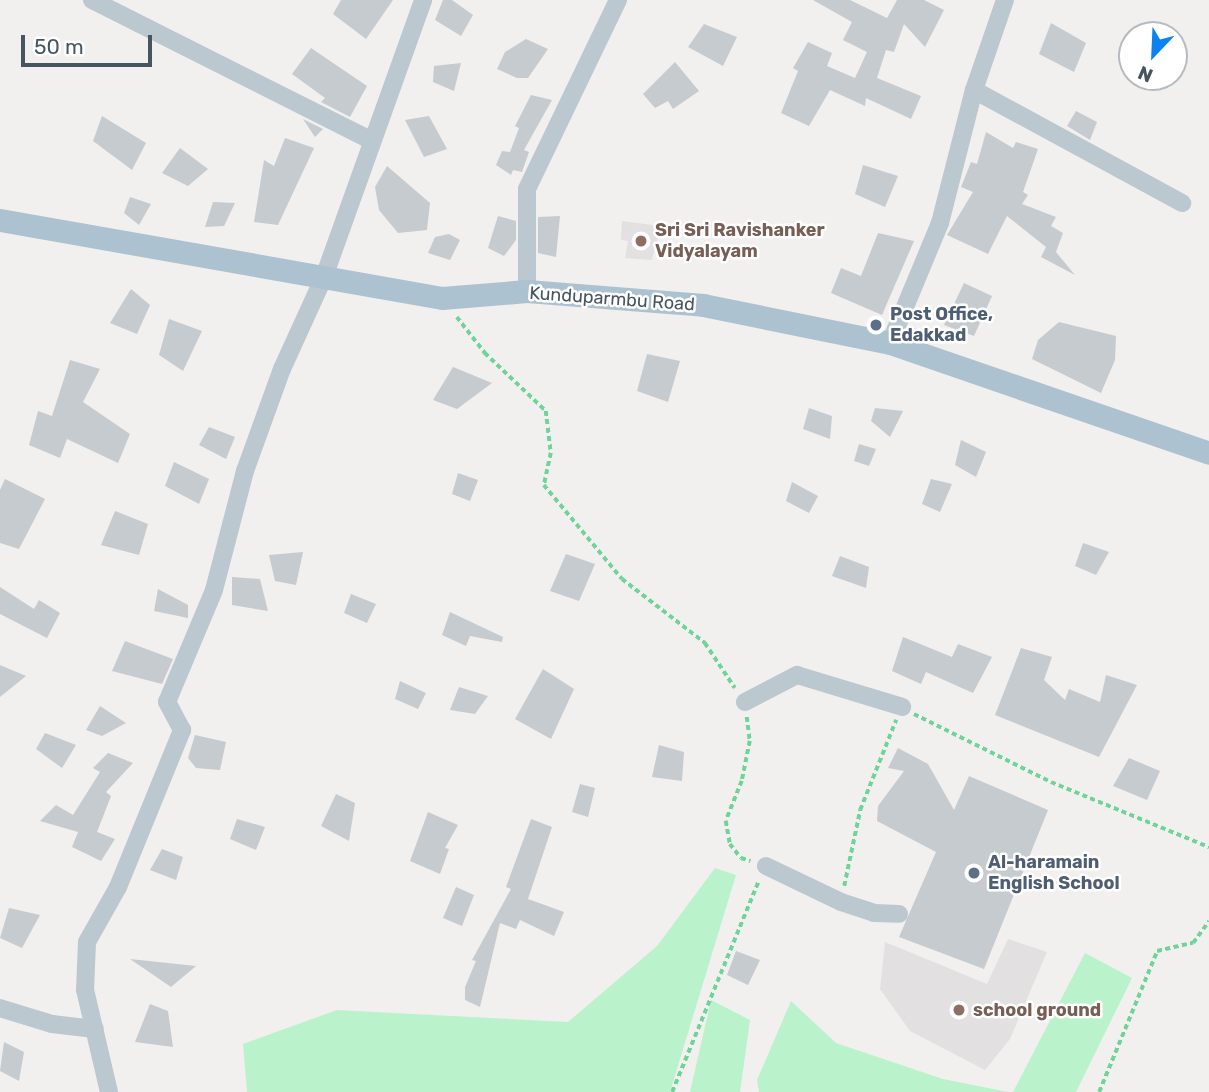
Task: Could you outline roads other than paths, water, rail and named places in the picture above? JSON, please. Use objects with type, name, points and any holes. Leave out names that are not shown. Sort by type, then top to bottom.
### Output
[{"type":"main road","name":"Kunduparmbu Road","points":[[0,220],[442,298],[527,291],[703,305],[890,343],[1209,453]]},
{"type":"street","points":[[92,0],[372,141]]},
{"type":"street","points":[[109,1092],[85,990],[86,942],[118,887],[182,730],[167,702],[214,590],[245,471],[282,369],[324,277],[423,0]]},
{"type":"street","points":[[527,291],[527,190],[618,0]]},
{"type":"street","points":[[890,343],[940,223],[974,90],[1005,0]]},
{"type":"street","points":[[974,90],[1182,204]]},
{"type":"street","points":[[745,702],[797,675],[902,707]]},
{"type":"street","points":[[766,866],[841,902],[874,913],[899,914]]},
{"type":"street","points":[[0,1007],[52,1024],[95,1029]]},
{"type":"place","name":"Sri Sri Ravishanker Vidyalayam","points":[[641,241]]},
{"type":"place","name":"Post Office, Edakkad","points":[[876,325]]},
{"type":"place","name":"Al-haramain English School","points":[[974,873]]},
{"type":"place","name":"school ground","points":[[959,1010]]}]
